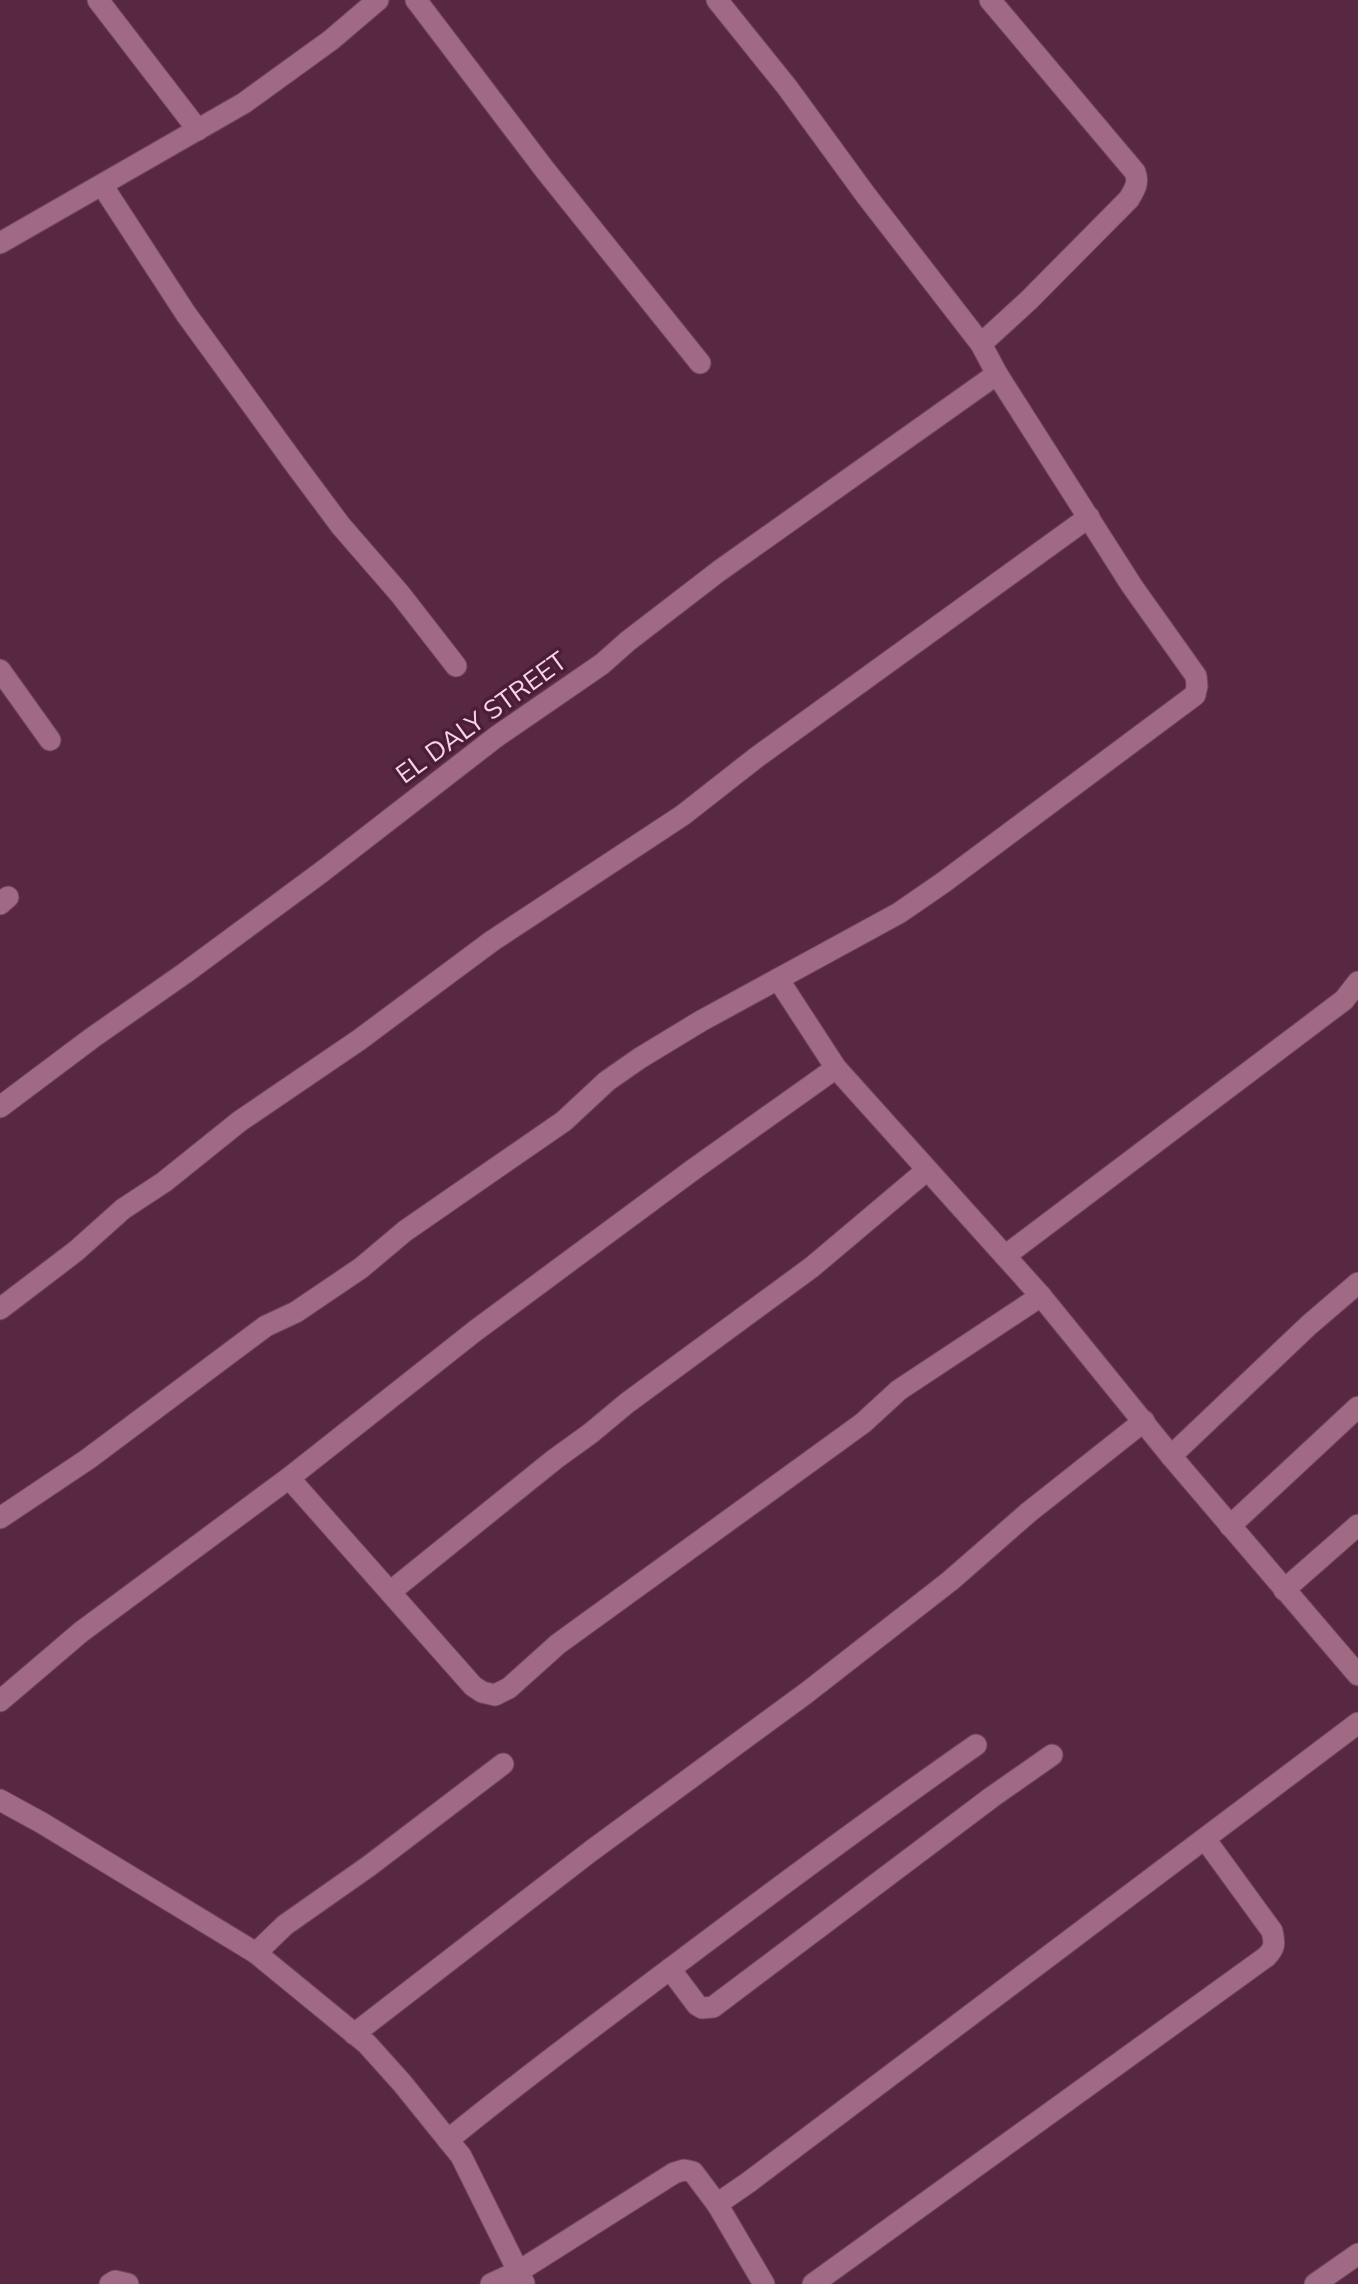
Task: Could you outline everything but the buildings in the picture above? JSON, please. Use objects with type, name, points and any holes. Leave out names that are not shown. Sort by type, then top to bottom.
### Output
[{"type":"street","points":[[98,0],[198,130]]},
{"type":"street","points":[[0,243],[198,130],[265,87],[331,40],[378,0]]},
{"type":"street","points":[[416,0],[545,170],[700,363]]},
{"type":"street","points":[[0,1518],[88,1459],[266,1326],[296,1312],[361,1268],[405,1231],[564,1121],[607,1081],[640,1058],[899,914],[1195,695],[1196,676],[1132,586],[997,374],[981,344],[718,0]]},
{"type":"street","points":[[981,344],[1029,300],[1129,198],[1136,189],[1137,180],[1135,172],[990,0]]},
{"type":"street","points":[[102,186],[186,314],[273,434],[341,526],[400,594],[456,666]]},
{"type":"street","name":"EL DALY STREET","points":[[0,1107],[92,1038],[185,974],[496,737],[602,664],[719,571],[997,374]]},
{"type":"street","points":[[0,1309],[76,1251],[123,1209],[164,1182],[240,1121],[359,1040],[492,941],[683,815],[757,757],[1089,517]]},
{"type":"street","points":[[0,670],[50,740]]},
{"type":"street","points":[[778,979],[836,1068],[1041,1296],[1171,1456],[1358,1675]]},
{"type":"street","points":[[1005,1256],[1344,1000],[1358,982]]},
{"type":"street","points":[[0,1701],[81,1632],[289,1478],[475,1331],[836,1068]]},
{"type":"street","points":[[390,1592],[627,1403],[812,1267],[927,1170]]},
{"type":"street","points":[[1171,1456],[1309,1325],[1358,1283]]},
{"type":"street","points":[[289,1478],[473,1686],[482,1692],[495,1695],[509,1688],[558,1644],[863,1423],[899,1390],[1041,1296]]},
{"type":"street","points":[[1230,1525],[1358,1407]]},
{"type":"street","points":[[354,2034],[591,1851],[806,1694],[950,1581],[1029,1512],[1144,1421]]},
{"type":"street","points":[[1284,1590],[1358,1525]]},
{"type":"street","points":[[717,2204],[1358,1723]]},
{"type":"street","points":[[448,2140],[508,2091],[670,1969],[895,1801],[976,1745]]},
{"type":"street","points":[[670,1969],[697,2005],[702,2008],[713,2007],[981,1805],[1052,1755]]},
{"type":"street","points":[[256,1953],[285,1925],[369,1866],[503,1764]]},
{"type":"street","points":[[0,1800],[256,1953],[367,2044],[461,2156],[522,2277]]},
{"type":"street","points":[[813,2284],[1266,1958],[1275,1944],[1272,1931],[1205,1839]]},
{"type":"street","points":[[491,2284],[522,2277],[674,2174],[684,2170],[693,2172],[717,2204],[764,2284]]},
{"type":"street","points":[[1315,2284],[1358,2253]]},
{"type":"street","points":[[110,2284],[115,2281],[128,2284]]}]
